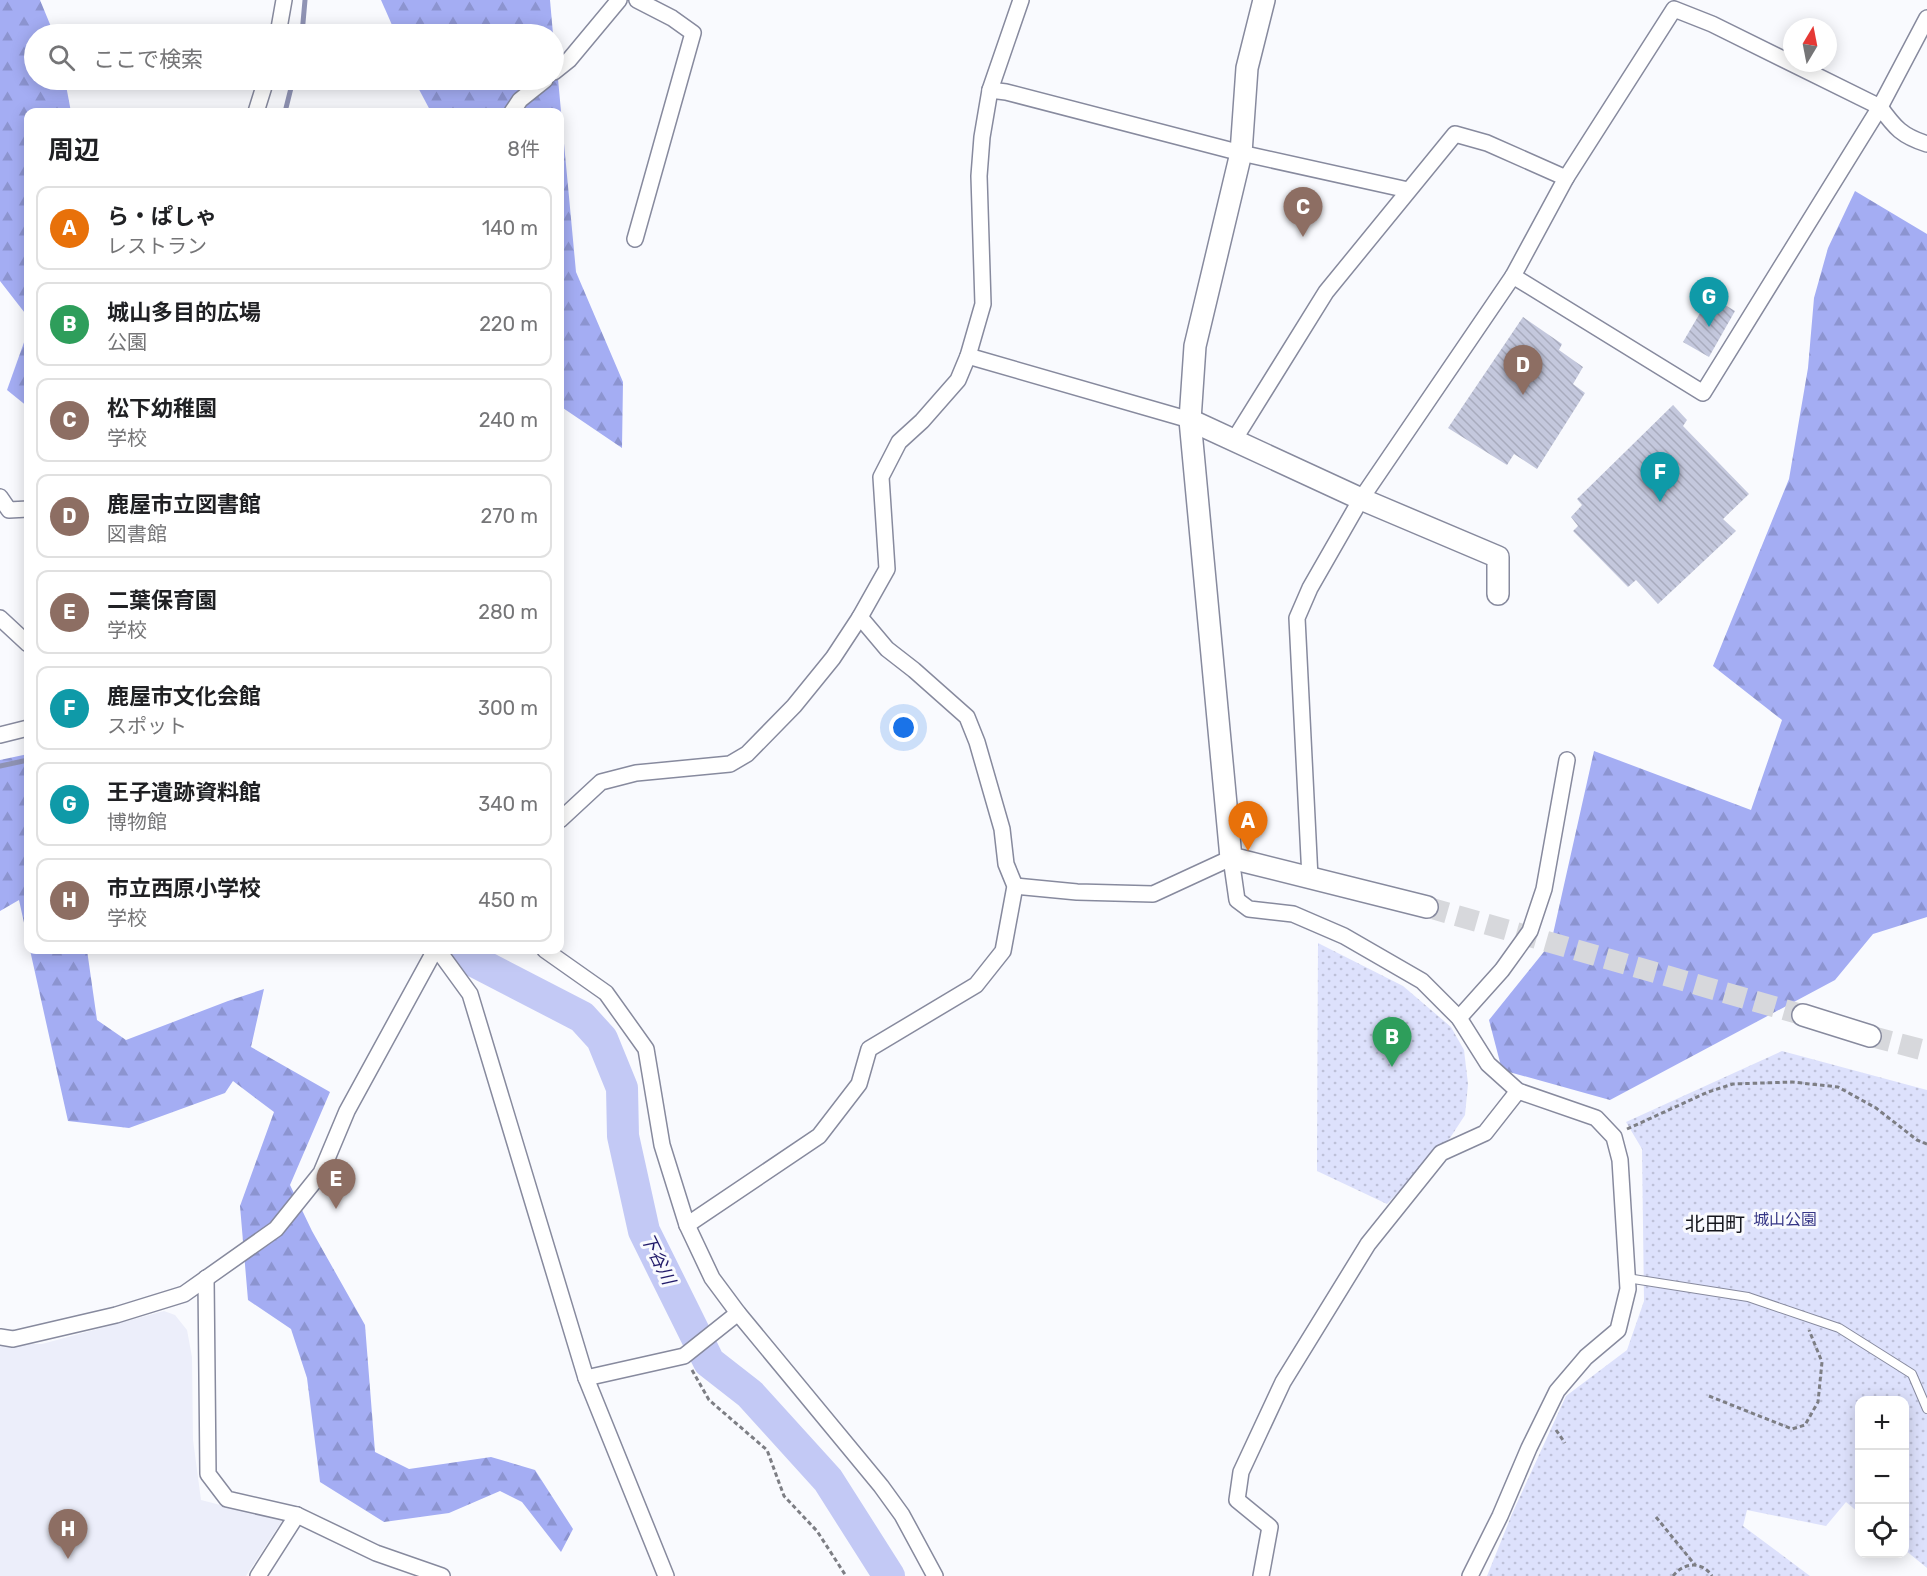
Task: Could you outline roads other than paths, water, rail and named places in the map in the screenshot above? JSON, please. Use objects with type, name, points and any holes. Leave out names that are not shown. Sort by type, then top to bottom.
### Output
[{"type":"street","points":[[280,24],[284,0]]},
{"type":"street","points":[[564,64],[619,0]]},
{"type":"street","points":[[635,239],[693,33],[672,18],[637,0]]},
{"type":"street","points":[[564,816],[601,782],[636,773],[730,764],[747,754],[794,706],[833,658],[860,617],[887,569],[881,477],[899,442],[922,421],[958,380],[968,356],[983,304],[979,176],[982,137],[990,90],[1021,0]]},
{"type":"street","points":[[1264,0],[1247,68],[1241,153],[1195,346],[1190,420],[1231,858],[1237,900],[1248,909],[1293,914],[1344,936],[1422,981],[1460,1018],[1488,1064],[1518,1091],[1596,1118],[1614,1137],[1620,1160],[1628,1289],[1618,1330],[1586,1357],[1557,1391],[1470,1576]]},
{"type":"street","points":[[1310,878],[1297,618],[1310,588],[1361,499],[1513,276],[1566,178],[1674,9],[1712,24],[1880,107],[1895,129],[1927,144]]},
{"type":"street","points":[[1513,276],[1703,393],[1880,107],[1927,18]]},
{"type":"street","points":[[257,108],[263,90]]},
{"type":"street","points":[[515,108],[532,90]]},
{"type":"street","points":[[990,90],[1006,92],[1241,153],[1408,190]]},
{"type":"street","points":[[1234,440],[1326,292],[1455,134],[1487,143],[1566,178]]},
{"type":"street","points":[[968,356],[1190,420],[1361,499],[1498,557],[1498,594]]},
{"type":"street","points":[[0,497],[9,510],[24,509]]},
{"type":"street","points":[[687,1225],[819,1136],[859,1084],[869,1049],[976,985],[1002,951],[1015,886],[1006,864],[1002,829],[977,742],[966,717],[887,649],[860,617]]},
{"type":"street","points":[[0,618],[24,640]]},
{"type":"street","points":[[0,735],[24,729]]},
{"type":"street","points":[[1460,1018],[1502,970],[1530,932],[1544,889],[1567,760]]},
{"type":"street","points":[[1015,886],[1077,892],[1153,894],[1231,858],[1427,907]]},
{"type":"street","points":[[0,1336],[13,1339],[116,1315],[184,1294],[276,1228],[321,1173],[347,1111],[434,954]]},
{"type":"street","points":[[439,954],[470,994],[586,1378],[666,1576]]},
{"type":"street","points":[[551,954],[606,993],[646,1049],[662,1144],[687,1225],[712,1278],[738,1313],[882,1486],[902,1515],[935,1576]]},
{"type":"street","points":[[1803,1015],[1870,1036]]},
{"type":"street","points":[[1261,1576],[1270,1527],[1237,1500],[1240,1472],[1283,1382],[1368,1244],[1441,1153],[1485,1133],[1518,1091]]},
{"type":"street","points":[[206,1278],[208,1474],[227,1499],[297,1515],[376,1553],[442,1576]]},
{"type":"street","points":[[586,1378],[684,1356],[738,1313]]},
{"type":"street","points":[[258,1576],[297,1515]]},
{"type":"lane","points":[[1628,1278],[1748,1297],[1839,1328],[1912,1374],[1927,1409]]},
{"type":"waterway","points":[[303,24],[305,0]]},
{"type":"waterway","points":[[286,108],[290,90]]},
{"type":"waterway","points":[[0,766],[24,761]]},
{"type":"waterway","name":"下谷川","points":[[467,954],[472,960],[582,1017],[602,1039],[622,1088],[623,1136],[644,1231],[709,1362],[750,1394],[828,1480],[889,1576]]},
{"type":"tunnel","points":[[1427,907],[1803,1015]]},
{"type":"tunnel","points":[[1870,1036],[1927,1051]]},
{"type":"place","name":"松下幼稚園","points":[[1303,237]]},
{"type":"place","name":"王子遺跡資料館","points":[[1709,327]]},
{"type":"place","name":"鹿屋市立図書館","points":[[1523,395]]},
{"type":"place","name":"鹿屋市文化会館","points":[[1660,502]]},
{"type":"place","name":"ら・ぱしゃ","points":[[1248,851]]},
{"type":"place","name":"城山多目的広場","points":[[1392,1067]]},
{"type":"place","name":"二葉保育園","points":[[336,1209]]},
{"type":"place","name":"市立西原小学校","points":[[68,1559]]},
{"type":"district","name":"北田町","points":[[1715,1224]]},
{"type":"park label","name":"城山公園","points":[[1785,1219]]}]
